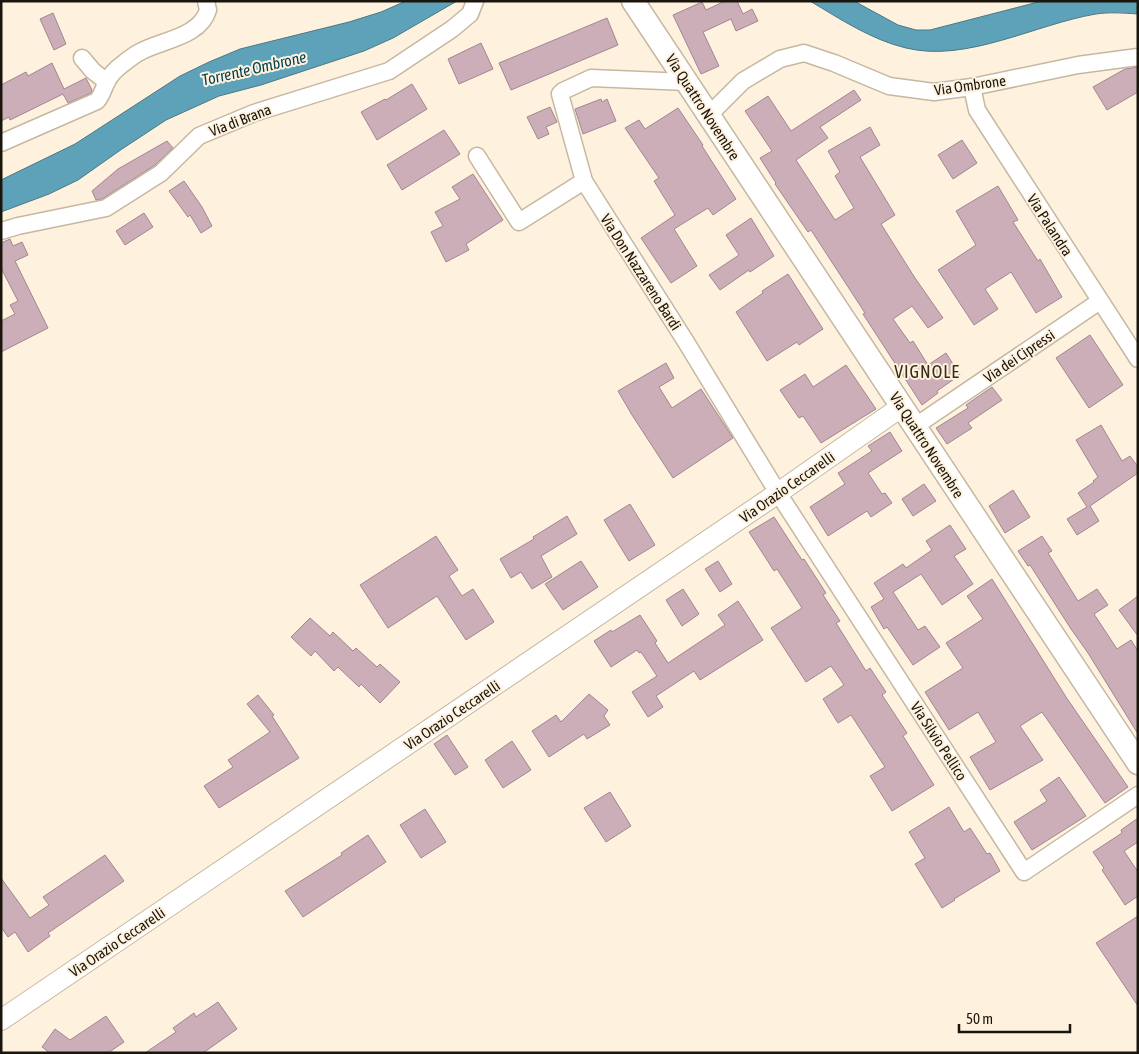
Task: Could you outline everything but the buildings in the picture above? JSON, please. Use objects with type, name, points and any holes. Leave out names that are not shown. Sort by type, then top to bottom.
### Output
[{"type":"main road","name":"Via Quattro Novembre","points":[[633,1],[1138,763]]},
{"type":"street","points":[[1,144],[92,104],[101,97],[107,82],[117,69],[141,51],[198,26],[207,16],[206,1]]},
{"type":"street","name":"Via di Brana","points":[[1,231],[106,208],[161,173],[199,136],[254,113],[389,71],[452,29],[470,14],[474,1]]},
{"type":"street","name":"Via Ombrone","points":[[708,115],[743,81],[780,59],[804,53],[834,63],[889,86],[934,92],[972,87],[1078,65],[1138,57]]},
{"type":"street","points":[[82,58],[93,71],[107,82]]},
{"type":"street","name":"Via Don Nazzareno Bardi","points":[[687,82],[591,78],[560,94],[584,181],[686,342],[778,494]]},
{"type":"street","name":"Via Palandra","points":[[972,87],[976,110],[1138,358]]},
{"type":"street","points":[[477,156],[519,222],[584,181]]},
{"type":"street","name":"Via dei Cipressi","points":[[914,427],[1100,301]]},
{"type":"street","name":"Via Orazio Ceccarelli","points":[[1,1020],[778,494],[902,407]]},
{"type":"street","name":"Via Silvio Pellico","points":[[778,494],[1024,872],[1138,795]]},
{"type":"water","name":"Torrente Ombrone","points":[[406,1],[457,1],[393,38],[364,51],[261,85],[219,96],[166,120],[78,180],[49,194],[1,212],[1,180],[75,144],[180,76],[240,49],[349,22],[381,12]]},
{"type":"water","points":[[810,1],[854,1],[898,25],[916,30],[930,30],[1042,1],[1138,1],[1138,14],[1096,14],[977,46],[929,51],[906,48],[881,40],[856,28]]},
{"type":"district","name":"VIGNOLE","points":[[927,371]]}]
